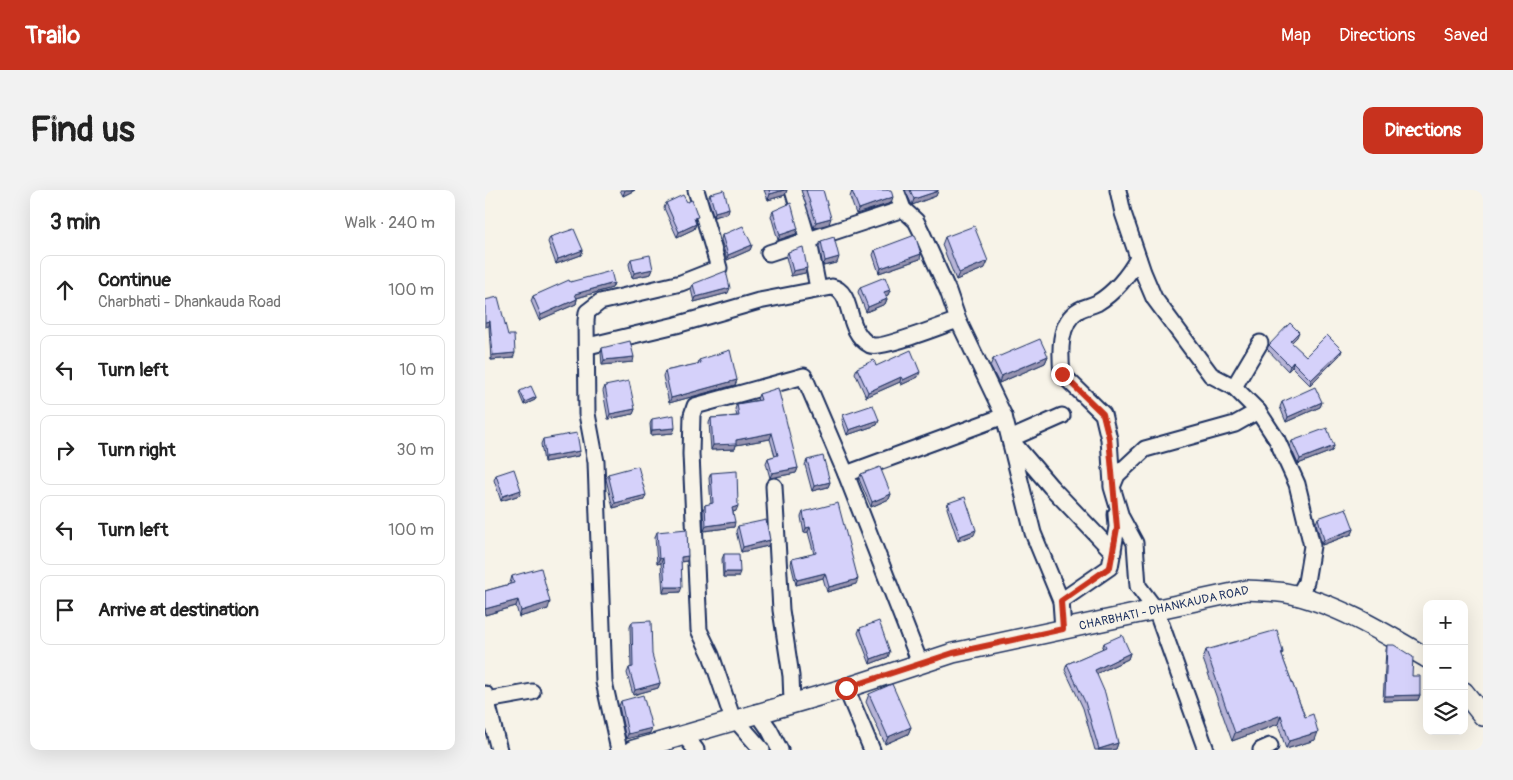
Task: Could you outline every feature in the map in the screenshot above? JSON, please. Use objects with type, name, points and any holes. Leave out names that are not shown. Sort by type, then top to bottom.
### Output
[{"type":"street","points":[[619,750],[604,682],[596,462],[587,414],[585,321],[587,312],[593,305],[681,283],[719,268],[695,190]]},
{"type":"street","points":[[793,190],[808,242],[818,288]]},
{"type":"street","points":[[896,190],[903,209],[916,221],[921,231],[948,291],[958,320],[1004,416],[1033,533],[1061,601],[1063,629]]},
{"type":"street","points":[[1118,190],[1123,213],[1154,298],[1211,375],[1234,387],[1258,411],[1277,440],[1297,484],[1312,546],[1306,582],[1299,597]]},
{"type":"street","points":[[769,253],[808,242],[903,209]]},
{"type":"street","points":[[1061,601],[1110,567],[1117,528],[1109,438],[1103,414],[1062,374],[1060,349],[1063,330],[1077,311],[1097,303],[1112,291],[1131,272],[1138,258]]},
{"type":"street","points":[[587,346],[676,325],[730,308],[818,288],[839,288],[846,299],[852,325],[862,340],[873,346],[886,346],[958,320]]},
{"type":"street","points":[[1234,387],[1260,343]]},
{"type":"street","points":[[762,750],[734,719],[711,655],[699,630],[691,454],[692,415],[695,406],[804,376],[846,474],[920,663]]},
{"type":"street","points":[[1206,750],[1156,610],[1137,586],[1135,542],[1121,517],[1114,493],[1117,475],[1145,449],[1235,424],[1258,411]]},
{"type":"street","points":[[846,474],[1004,416]]},
{"type":"street","points":[[1010,439],[1062,416]]},
{"type":"street","points":[[1010,439],[1112,558],[1137,572]]},
{"type":"street","points":[[774,486],[781,610],[791,676],[792,701],[777,706]]},
{"type":"street","name":"CHARBHATI - DHANKAUDA ROAD","points":[[633,750],[777,706],[846,688],[953,653],[1247,590],[1286,593],[1339,611],[1395,638],[1423,656]]},
{"type":"street","points":[[846,688],[872,750]]},
{"type":"street","points":[[499,750],[486,697],[532,692]]},
{"type":"street","points":[[1468,697],[1483,716]]},
{"type":"street","points":[[757,712],[780,750]]},
{"type":"street","points":[[683,735],[696,750]]},
{"type":"building","points":[[724,190],[729,208],[715,212],[710,194]]},
{"type":"building","points":[[769,190],[784,190],[770,194]]},
{"type":"building","points":[[806,190],[823,190],[831,218],[816,222]]},
{"type":"building","points":[[891,190],[893,197],[859,209],[852,191]]},
{"type":"building","points":[[910,190],[938,190],[938,191],[914,199]]},
{"type":"building","points":[[683,195],[687,202],[692,200],[698,217],[694,218],[696,224],[679,232],[666,203]]},
{"type":"building","points":[[791,203],[798,229],[780,235],[773,211]]},
{"type":"building","points":[[743,226],[752,245],[728,255],[722,235]]},
{"type":"building","points":[[974,226],[988,261],[959,273],[945,237]]},
{"type":"building","points":[[574,229],[583,250],[558,259],[550,237]]},
{"type":"building","points":[[915,235],[921,254],[881,268],[875,250]]},
{"type":"building","points":[[834,237],[839,257],[825,261],[821,241]]},
{"type":"building","points":[[803,247],[807,268],[793,271],[788,252]]},
{"type":"building","points":[[650,255],[653,269],[634,273],[631,259]]},
{"type":"building","points":[[611,271],[614,283],[575,294],[577,299],[541,315],[533,296],[569,280],[570,282]]},
{"type":"building","points":[[726,271],[730,288],[696,297],[693,284]]},
{"type":"building","points":[[885,277],[890,290],[884,292],[887,299],[868,307],[860,287]]},
{"type":"building","points":[[498,297],[508,335],[514,335],[515,353],[493,355],[490,321],[485,322],[485,300]]},
{"type":"building","points":[[1290,323],[1299,332],[1290,341],[1306,356],[1327,335],[1342,350],[1311,380],[1293,362],[1290,366],[1269,345]]},
{"type":"building","points":[[1040,339],[1048,356],[1001,376],[993,359]]},
{"type":"building","points":[[630,341],[634,357],[604,360],[602,348]]},
{"type":"building","points":[[730,350],[737,380],[671,398],[665,371],[701,363],[699,360]]},
{"type":"building","points":[[911,350],[920,372],[903,380],[901,377],[868,392],[857,368],[874,360],[876,366]]},
{"type":"building","points":[[629,381],[635,409],[610,414],[605,386]]},
{"type":"building","points":[[531,386],[536,397],[525,402],[520,391]]},
{"type":"building","points":[[1315,387],[1322,402],[1288,417],[1282,402]]},
{"type":"building","points":[[778,388],[798,468],[772,473],[768,458],[778,455],[772,433],[736,440],[736,444],[713,445],[711,418],[739,416],[737,404],[761,400],[759,394]]},
{"type":"building","points":[[873,405],[879,420],[849,430],[843,415]]},
{"type":"building","points":[[674,415],[675,428],[652,430],[652,419]]},
{"type":"building","points":[[1327,428],[1334,446],[1300,459],[1292,441]]},
{"type":"building","points":[[577,433],[580,451],[545,457],[543,439]]},
{"type":"building","points":[[823,456],[830,482],[814,486],[807,460]]},
{"type":"building","points":[[638,466],[646,495],[615,503],[608,474]]},
{"type":"building","points":[[880,467],[891,494],[872,502],[861,474]]},
{"type":"building","points":[[514,469],[521,490],[503,496],[496,475]]},
{"type":"building","points":[[737,471],[738,506],[732,508],[735,522],[706,526],[705,505],[713,503],[711,473]]},
{"type":"building","points":[[965,497],[976,530],[960,536],[948,503]]},
{"type":"building","points":[[838,503],[858,579],[829,587],[825,573],[797,580],[792,559],[816,553],[810,527],[806,528],[803,512]]},
{"type":"building","points":[[1346,508],[1354,529],[1324,540],[1318,518]]},
{"type":"building","points":[[766,520],[770,540],[743,547],[738,526]]},
{"type":"building","points":[[687,529],[688,556],[681,557],[682,587],[665,587],[663,558],[659,559],[657,532]]},
{"type":"building","points":[[724,554],[739,554],[740,572],[724,572]]},
{"type":"building","points":[[541,568],[550,602],[521,611],[518,600],[485,609],[485,591],[514,583],[512,576]]},
{"type":"building","points":[[651,621],[652,654],[660,683],[635,690],[629,668],[633,667],[632,622]]},
{"type":"building","points":[[879,621],[890,652],[871,659],[860,628]]},
{"type":"building","points":[[1277,630],[1283,652],[1281,653],[1305,717],[1313,714],[1318,732],[1289,741],[1281,715],[1235,733],[1206,650]]},
{"type":"building","points":[[1122,635],[1130,653],[1095,670],[1105,693],[1118,743],[1099,749],[1085,702],[1067,664],[1106,647],[1104,643]]},
{"type":"building","points":[[1387,645],[1394,645],[1413,657],[1412,676],[1420,676],[1420,695],[1385,696]]},
{"type":"building","points":[[892,684],[911,727],[888,737],[869,694]]},
{"type":"building","points":[[643,695],[652,728],[628,734],[621,701]]},
{"type":"route","points":[[846,688],[953,653],[1063,629],[1061,601],[1110,567],[1117,528],[1109,438],[1103,414],[1080,394],[1062,374]]}]
